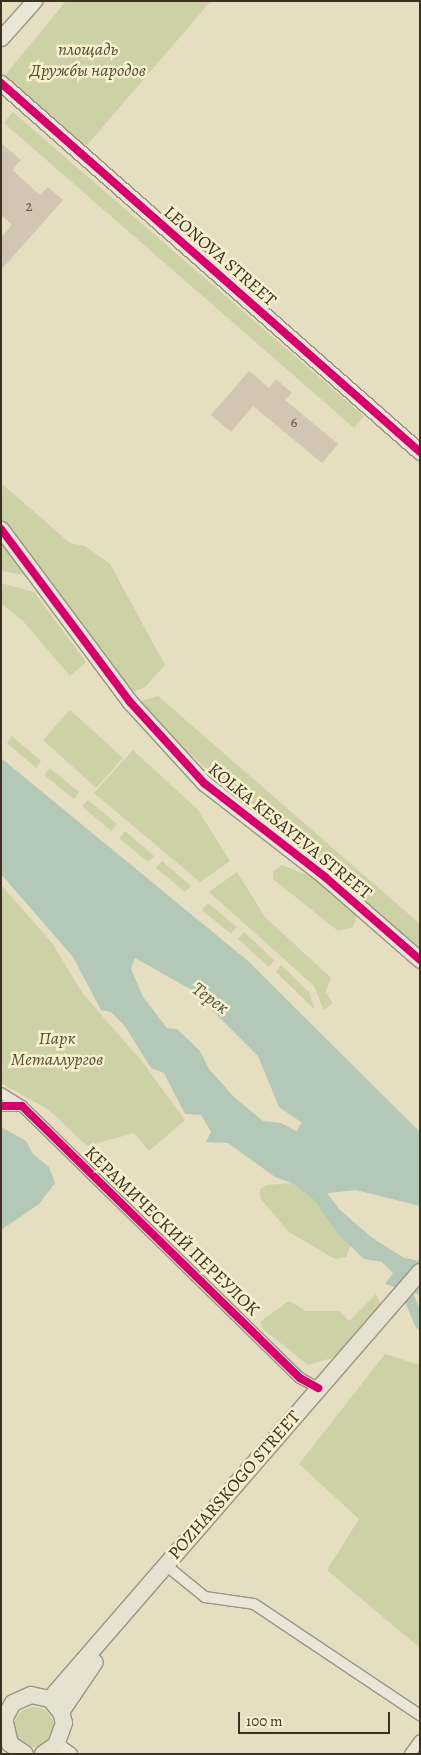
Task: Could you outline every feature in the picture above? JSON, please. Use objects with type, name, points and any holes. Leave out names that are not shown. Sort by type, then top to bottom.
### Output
[{"type":"main road","name":"POZHARSKOGO STREET","points":[[56,1706],[173,1571],[370,1335],[420,1272]]},
{"type":"main road","name":"POZHARSKOGO STREET","points":[[56,1706],[318,1388],[420,1287]]},
{"type":"main road","points":[[17,1752],[4,1728],[4,1709],[31,1695],[56,1706],[64,1723],[56,1751]]},
{"type":"street","points":[[1,38],[34,1]]},
{"type":"street","name":"LEONOVA STREET","points":[[1,83],[420,452]]},
{"type":"street","name":"KOLKA KESAYEVA STREET","points":[[1,529],[130,702],[204,782],[325,877],[420,960]]},
{"type":"street","name":"КЕРАМИЧЕСКИЙ ПЕРЕУЛОК","points":[[1,1093],[22,1106],[300,1378],[318,1388]]},
{"type":"street","points":[[1,1106],[22,1106]]},
{"type":"street","points":[[173,1571],[205,1597],[254,1604],[420,1715]]},
{"type":"street","points":[[410,1754],[420,1740]]},
{"type":"green space","name":"площадь Дружбы народов","points":[[66,1],[211,1],[82,151],[2,79]]},
{"type":"green space","points":[[13,112],[364,416],[354,428],[4,123]]},
{"type":"green space","points":[[1,483],[70,543],[85,546],[110,564],[165,665],[145,687],[126,695],[1,521]]},
{"type":"green space","points":[[1,538],[25,575],[1,571]]},
{"type":"green space","points":[[1,583],[34,592],[86,662],[70,676],[23,621],[1,603]]},
{"type":"green space","points":[[158,696],[420,924],[420,953],[132,704]]},
{"type":"green space","points":[[70,710],[123,758],[96,788],[43,740]]},
{"type":"green space","points":[[12,736],[41,761],[36,768],[7,743]]},
{"type":"green space","points":[[133,750],[198,810],[230,861],[200,882],[94,793]]},
{"type":"green space","points":[[50,768],[79,792],[74,799],[44,775]]},
{"type":"green space","points":[[88,800],[117,824],[111,831],[82,806]]},
{"type":"green space","points":[[125,831],[154,856],[148,862],[119,838]]},
{"type":"green space","points":[[162,861],[191,886],[185,892],[156,868]]},
{"type":"green space","points":[[282,865],[312,877],[357,915],[353,927],[338,931],[273,879],[274,871]]},
{"type":"green space","points":[[237,872],[265,917],[331,978],[326,992],[333,1003],[324,1010],[314,986],[209,892]]},
{"type":"green space","name":"Парк Металлургов","points":[[1,885],[53,944],[83,994],[140,1059],[185,1120],[149,1151],[134,1133],[87,1146],[49,1110],[1,1083]]},
{"type":"green space","points":[[208,903],[237,927],[231,934],[202,910]]},
{"type":"green space","points":[[244,932],[274,960],[269,967],[238,939]]},
{"type":"green space","points":[[281,965],[309,992],[315,1010],[276,972]]},
{"type":"green space","points":[[292,1183],[314,1200],[350,1246],[346,1257],[335,1259],[289,1232],[260,1198],[260,1189],[267,1185]]},
{"type":"green space","points":[[376,1294],[381,1305],[344,1349],[332,1358],[308,1365],[263,1329],[260,1322],[289,1301],[306,1311],[339,1311],[349,1321]]},
{"type":"green space","points":[[385,1354],[420,1365],[420,1648],[327,1570],[359,1519],[299,1464]]},
{"type":"green space","points":[[38,1707],[45,1710],[51,1716],[54,1727],[53,1735],[45,1744],[38,1747],[30,1747],[23,1744],[15,1735],[14,1723],[17,1716],[26,1708]]},
{"type":"water","name":"Терек","points":[[1,758],[248,961],[420,1132],[420,1206],[356,1190],[327,1193],[339,1209],[371,1237],[404,1258],[420,1261],[420,1295],[385,1284],[393,1273],[382,1262],[364,1259],[338,1234],[314,1200],[292,1183],[275,1177],[228,1143],[206,1142],[211,1132],[201,1115],[185,1114],[164,1073],[151,1068],[124,1025],[111,1012],[101,1010],[73,957],[1,874]],"holes":[[[135,958],[192,990],[258,1056],[279,1107],[302,1123],[296,1131],[281,1123],[263,1121],[234,1097],[209,1069],[200,1051],[177,1029],[167,1028],[143,997],[131,969]]]},
{"type":"water","points":[[1,1127],[26,1141],[33,1154],[49,1167],[55,1183],[39,1204],[1,1230]]},
{"type":"building","points":[[1,143],[21,160],[12,170],[40,195],[48,187],[63,200],[1,270],[1,237],[12,225],[1,215]]},
{"type":"building","points":[[249,371],[269,388],[276,379],[292,393],[285,400],[338,444],[322,463],[253,406],[231,432],[211,415]]},
{"type":"waterway","points":[[403,1284],[420,1324]]},
{"type":"cycle path","points":[[1,83],[420,452]]},
{"type":"cycle path","points":[[1,529],[130,702],[204,783],[325,877],[420,960]]},
{"type":"cycle path","points":[[1,1106],[22,1106],[300,1378],[318,1388]]}]
